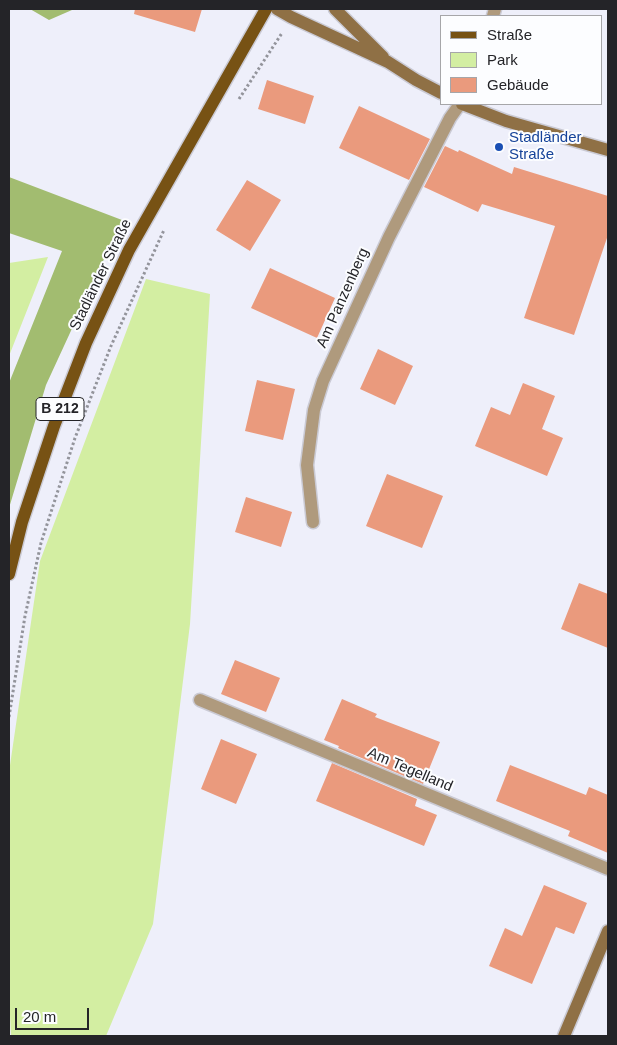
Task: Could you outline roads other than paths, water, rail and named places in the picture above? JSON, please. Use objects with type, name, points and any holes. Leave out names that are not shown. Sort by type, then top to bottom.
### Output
[{"type":"main road","name":"Stadländer Straße","points":[[9,574],[24,513],[54,426],[86,343],[129,250],[266,9]]},
{"type":"main road","points":[[277,9],[388,62],[440,92]]},
{"type":"main road","points":[[336,9],[388,62]]},
{"type":"main road","points":[[464,105],[506,121],[608,150]]},
{"type":"main road","points":[[564,1036],[608,931]]},
{"type":"street","name":"Am Panzenberg","points":[[312,522],[307,465],[314,410],[323,381],[389,237],[450,118],[460,105]]},
{"type":"street","name":"Am Tegelland","points":[[200,700],[608,869]]},
{"type":"place","name":"Stadländer Straße","points":[[499,147]]}]
